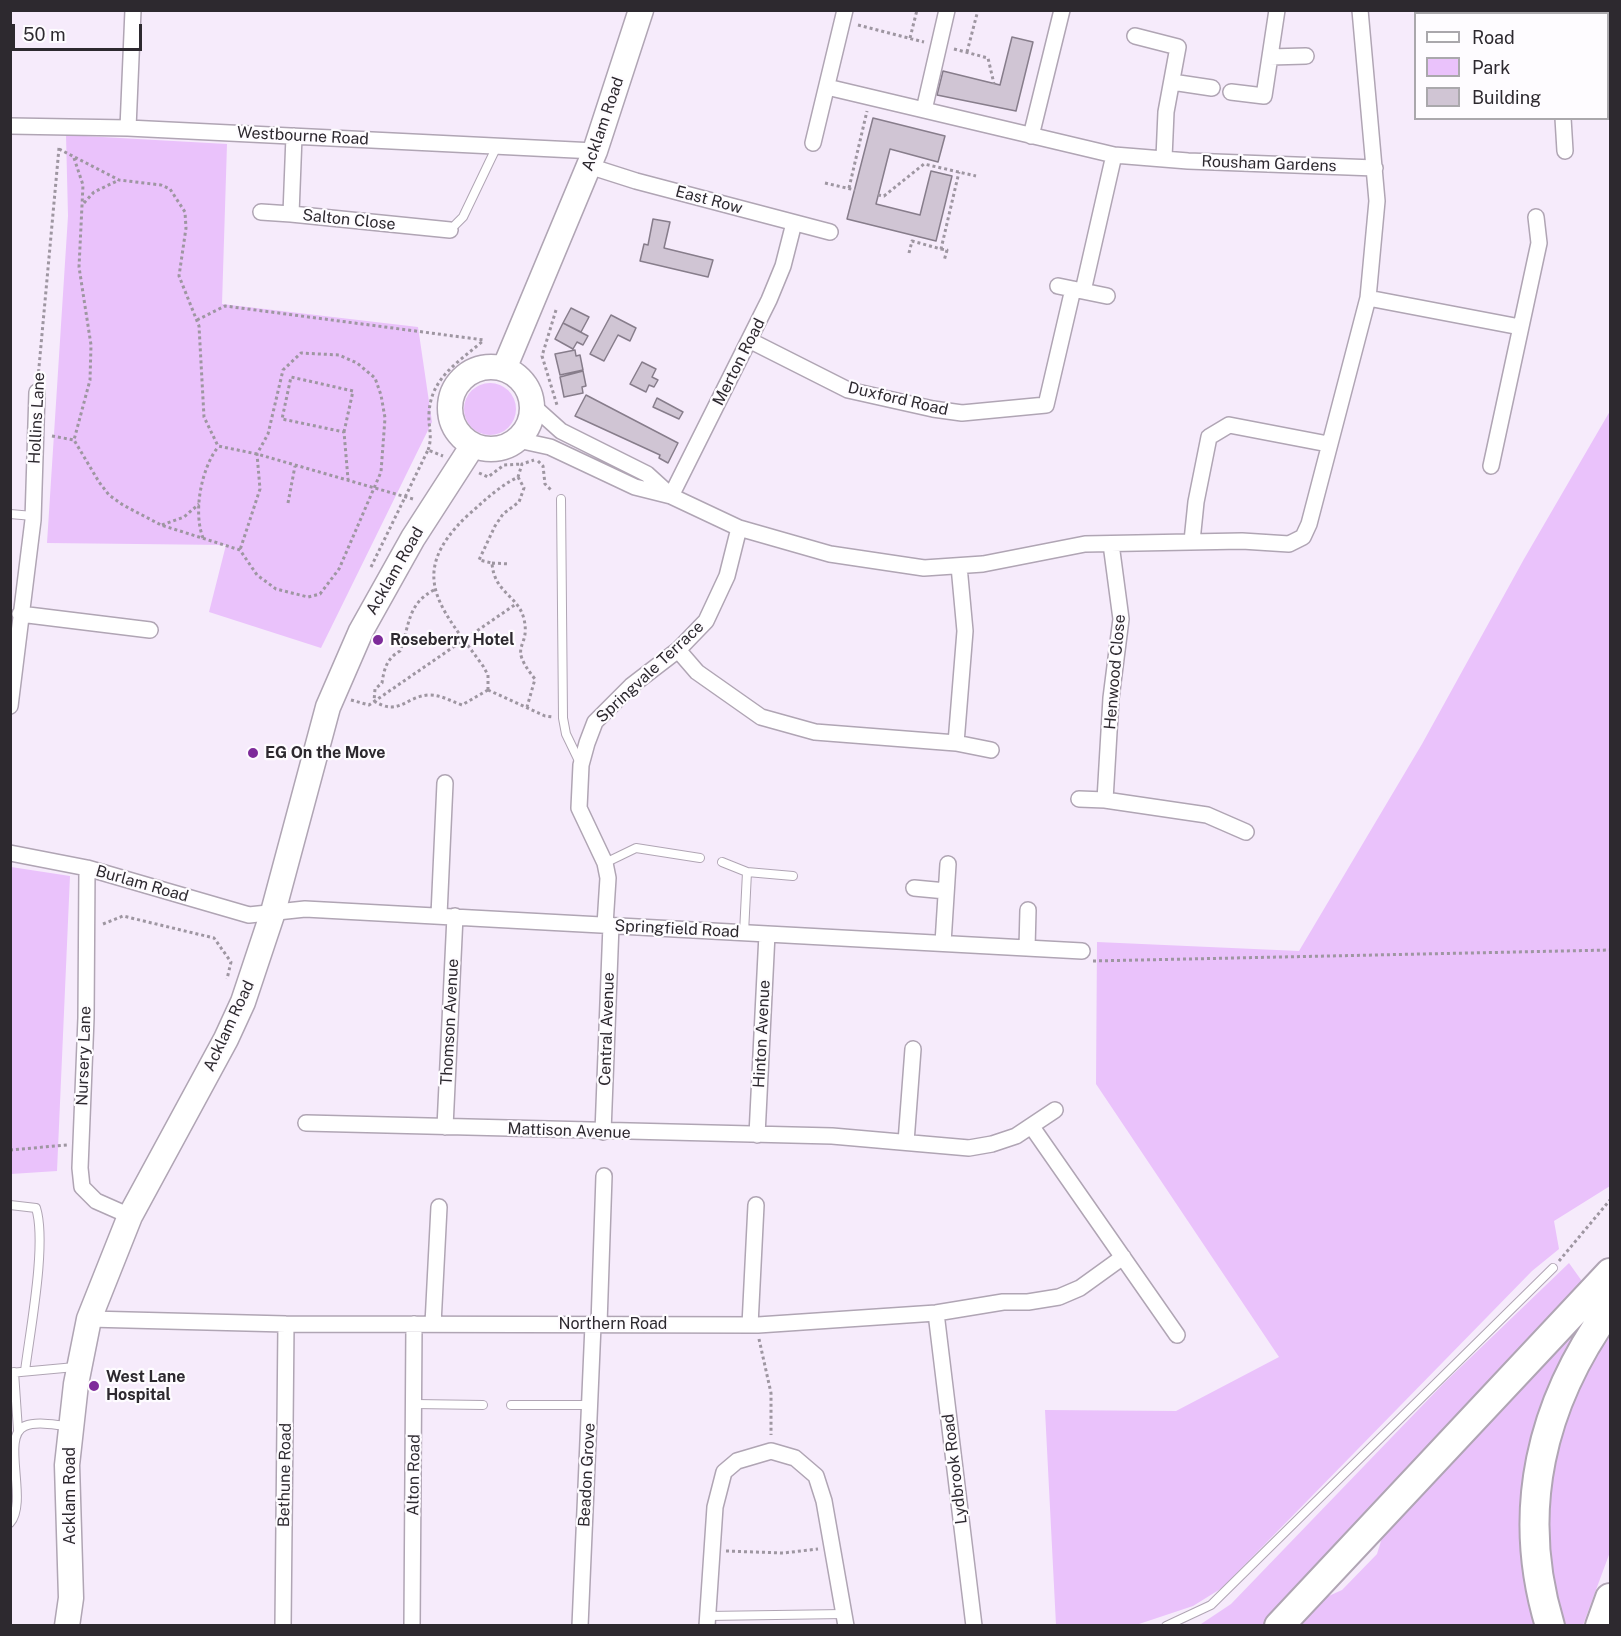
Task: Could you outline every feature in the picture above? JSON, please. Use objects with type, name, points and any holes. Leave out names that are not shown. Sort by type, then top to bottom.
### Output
[{"type":"highway","points":[[1279,1626],[1611,1273]]},
{"type":"highway","points":[[1550,1626],[1536,1557],[1535,1503],[1549,1425],[1581,1352],[1611,1308]]},
{"type":"highway","points":[[1600,1626],[1611,1598]]},
{"type":"main road","name":"Acklam Road","points":[[504,369],[592,159],[641,10]]},
{"type":"main road","points":[[490,367],[504,369],[524,383],[532,405],[529,424],[532,448],[496,449],[473,445],[462,437],[454,426],[450,413],[451,399],[456,386],[465,376],[477,370],[490,367]]},
{"type":"main road","name":"Acklam Road","points":[[67,1626],[71,1598],[67,1466],[80,1366],[89,1319],[130,1216],[226,1039],[256,968],[333,695],[361,631],[433,507],[473,445]]},
{"type":"street","points":[[128,128],[133,10]]},
{"type":"street","points":[[813,143],[845,10]]},
{"type":"street","points":[[924,110],[947,10]]},
{"type":"street","points":[[1232,92],[1264,96],[1277,10]]},
{"type":"street","points":[[532,448],[635,487],[671,496],[739,528],[831,554],[924,568],[983,564],[1085,544],[1192,541],[1289,544],[1303,537],[1309,524],[1328,444],[1368,298],[1377,201],[1360,10]]},
{"type":"street","points":[[1031,136],[1060,15]]},
{"type":"street","points":[[1135,36],[1178,47],[1166,112],[1164,158]]},
{"type":"street","points":[[1270,57],[1306,56]]},
{"type":"street","points":[[1172,82],[1212,88]]},
{"type":"street","name":"Rousham Gardens","points":[[827,87],[1114,155],[1375,168]]},
{"type":"street","points":[[1563,120],[1565,151]]},
{"type":"street","name":"Westbourne Road","points":[[10,126],[60,129],[128,128],[497,146],[592,159]]},
{"type":"street","name":"Salton Close","points":[[294,135],[291,214],[450,230]]},
{"type":"street","points":[[1107,296],[1071,288],[1114,155]]},
{"type":"street","name":"East Row","points":[[592,159],[636,182],[830,232]]},
{"type":"street","points":[[261,212],[291,214]]},
{"type":"street","points":[[1491,466],[1539,243],[1536,217]]},
{"type":"street","name":"Merton Road","points":[[671,496],[749,340],[783,266],[794,223]]},
{"type":"street","name":"Duxford Road","points":[[749,340],[848,390],[933,409],[962,413],[1046,405],[1071,288]]},
{"type":"street","points":[[1368,298],[1520,327]]},
{"type":"street","name":"Hollins Lane","points":[[10,706],[14,638],[20,614],[16,591],[33,516],[37,392]]},
{"type":"street","points":[[532,405],[561,431],[647,474],[671,496]]},
{"type":"street","points":[[1192,541],[1196,502],[1209,437],[1229,425],[1328,444]]},
{"type":"street","name":"Springvale Terrace","points":[[602,857],[579,808],[581,765],[595,722],[631,686],[678,650],[706,621],[727,576],[739,528]]},
{"type":"street","name":"Henwood Close","points":[[1105,800],[1111,698],[1121,619],[1119,585],[1111,544]]},
{"type":"street","points":[[956,743],[965,631],[959,566]]},
{"type":"street","points":[[20,614],[150,630]]},
{"type":"street","points":[[678,650],[696,672],[761,717],[815,732],[956,743],[992,750]]},
{"type":"street","points":[[439,915],[445,783]]},
{"type":"street","points":[[1079,800],[1105,800],[1207,815],[1246,832]]},
{"type":"street","name":"Burlam Road","points":[[10,853],[87,868],[249,915],[273,912]]},
{"type":"street","name":"Central Avenue","points":[[602,857],[608,878],[603,1132]]},
{"type":"street","points":[[943,943],[948,864]]},
{"type":"street","name":"Nursery Lane","points":[[87,868],[82,1188],[96,1201],[130,1216]]},
{"type":"street","points":[[914,888],[946,891]]},
{"type":"street","name":"Springfield Road","points":[[273,912],[304,909],[439,915],[1082,951]]},
{"type":"street","points":[[1027,948],[1028,910]]},
{"type":"street","name":"Thomson Avenue","points":[[445,1127],[455,916]]},
{"type":"street","name":"Hinton Avenue","points":[[757,1135],[767,934]]},
{"type":"street","points":[[906,1142],[913,1049]]},
{"type":"street","name":"Mattison Avenue","points":[[306,1123],[832,1136],[969,1148],[992,1144],[1032,1127],[1055,1110]]},
{"type":"street","points":[[1032,1127],[1177,1335]]},
{"type":"street","points":[[596,1324],[604,1176]]},
{"type":"street","points":[[754,1325],[756,1205]]},
{"type":"street","points":[[433,1324],[440,1207]]},
{"type":"street","name":"Northern Road","points":[[89,1319],[286,1324],[754,1325],[936,1313],[1003,1302],[1028,1302],[1059,1297],[1080,1288],[1123,1257]]},
{"type":"street","name":"Lydbrook Road","points":[[936,1313],[974,1626]]},
{"type":"street","name":"Bethune Road","points":[[283,1626],[286,1324]]},
{"type":"street","name":"Alton Road","points":[[412,1626],[416,1404],[414,1324]]},
{"type":"street","name":"Beadon Grove","points":[[580,1626],[596,1324]]},
{"type":"street","points":[[707,1621],[715,1507],[724,1473],[737,1461],[771,1451],[795,1458],[816,1476],[824,1501],[844,1620]]},
{"type":"street","points":[[71,1598],[82,1626]]},
{"type":"lane","points":[[450,230],[464,217],[497,146]]},
{"type":"lane","points":[[561,498],[563,718],[566,734],[581,765]]},
{"type":"lane","points":[[10,514],[33,516]]},
{"type":"lane","points":[[602,857],[636,848],[700,858]]},
{"type":"lane","points":[[722,861],[747,872],[793,876]]},
{"type":"lane","points":[[744,933],[747,872]]},
{"type":"lane","points":[[10,1205],[36,1208],[39,1219],[37,1280],[25,1371]]},
{"type":"lane","points":[[1166,1626],[1210,1605],[1553,1268]]},
{"type":"lane","points":[[10,1523],[15,1518],[18,1499],[13,1443],[18,1430],[12,1372],[80,1366]]},
{"type":"lane","points":[[416,1404],[483,1405]]},
{"type":"lane","points":[[511,1406],[590,1405]]},
{"type":"lane","points":[[18,1430],[24,1426],[37,1424],[71,1427]]},
{"type":"lane","points":[[707,1621],[844,1620]]},
{"type":"path","points":[[910,38],[917,10]]},
{"type":"path","points":[[967,52],[978,10]]},
{"type":"path","points":[[849,188],[871,97]]},
{"type":"path","name":"Hollins Lane","points":[[37,392],[60,129]]},
{"type":"path","points":[[59,149],[119,180],[161,185],[170,189],[185,212],[186,228],[179,276],[197,320],[204,417],[218,446]]},
{"type":"path","points":[[74,158],[80,172],[83,204],[79,267],[91,345],[90,380],[74,440],[109,495],[161,525],[240,550],[257,575],[276,589],[308,597],[320,594],[339,569],[381,472],[385,418],[375,378],[357,363],[339,355],[301,353],[286,365],[275,397],[268,434],[257,454],[260,489],[240,550]]},
{"type":"path","points":[[879,195],[885,196],[924,164],[976,176]]},
{"type":"path","points":[[941,249],[959,172]]},
{"type":"path","points":[[83,204],[94,192],[119,180]]},
{"type":"path","points":[[825,183],[855,190]]},
{"type":"path","points":[[909,253],[912,242],[947,250],[944,261]]},
{"type":"path","points":[[197,320],[225,306],[484,340],[434,385],[428,414],[432,439],[428,450]]},
{"type":"path","points":[[552,423],[560,413],[542,356],[556,310]]},
{"type":"path","points":[[344,432],[282,419],[291,377],[353,391],[344,432],[348,479]]},
{"type":"path","points":[[36,434],[74,440]]},
{"type":"path","points":[[218,446],[257,454],[374,486],[433,507]]},
{"type":"path","points":[[203,538],[198,526],[199,504],[205,468],[218,446]]},
{"type":"path","points":[[510,564],[478,560],[503,514],[519,502],[524,488],[518,477],[522,464],[532,448],[543,466],[544,484],[561,498]]},
{"type":"path","points":[[288,503],[295,466]]},
{"type":"path","points":[[488,690],[488,675],[441,606],[434,590],[438,552],[449,533],[501,485],[518,477]]},
{"type":"path","points":[[161,525],[172,524],[199,504]]},
{"type":"path","points":[[492,563],[497,585],[516,604],[524,617],[524,634],[519,654],[521,662],[535,679],[527,707]]},
{"type":"path","points":[[374,701],[375,689],[382,683],[387,663],[391,656],[400,651],[412,609],[425,595],[434,590]]},
{"type":"path","points":[[333,695],[369,705],[463,638],[516,604]]},
{"type":"path","points":[[374,701],[383,707],[400,707],[427,695],[448,698],[462,705],[488,690]]},
{"type":"path","points":[[488,690],[545,716],[563,718]]},
{"type":"path","points":[[86,956],[104,922],[123,916],[214,938],[231,962],[226,985]]},
{"type":"path","points":[[1082,951],[1090,961],[1611,950]]},
{"type":"path","points":[[10,1150],[81,1144]]},
{"type":"path","points":[[1553,1268],[1611,1200]]},
{"type":"path","points":[[754,1325],[761,1356],[767,1367],[771,1393],[771,1451]]},
{"type":"path","points":[[712,1548],[762,1554],[804,1552],[832,1545]]},
{"type":"green space","points":[[66,135],[227,144],[222,304],[418,327],[432,422],[321,648],[209,612],[226,545],[47,543],[68,216]]},
{"type":"green space","points":[[490,383],[500,385],[508,391],[514,399],[516,409],[514,419],[508,427],[500,433],[490,435],[480,433],[472,427],[466,419],[464,409],[466,399],[472,391],[480,385]]},
{"type":"green space","points":[[1610,411],[1610,1186],[1554,1221],[1559,1249],[1532,1271],[1222,1588],[1193,1606],[1136,1625],[1056,1625],[1045,1410],[1176,1411],[1279,1357],[1096,1084],[1097,942],[1299,951],[1422,744],[1524,559]]},
{"type":"green space","points":[[11,867],[70,876],[57,1171],[11,1174]]},
{"type":"green space","points":[[1569,1263],[1584,1284],[1275,1625],[1198,1626],[1231,1604],[1444,1383]]},
{"type":"green space","points":[[1610,1286],[1610,1295],[1543,1414],[1542,1625],[1299,1626],[1322,1599],[1342,1590],[1377,1554],[1384,1531]]},
{"type":"green space","points":[[1610,1320],[1610,1552],[1583,1625],[1566,1626],[1545,1552],[1543,1511],[1562,1413]]},
{"type":"building","points":[[1012,37],[1033,42],[1016,111],[937,95],[943,71],[1000,85]]},
{"type":"building","points":[[873,118],[945,136],[938,162],[890,149],[876,204],[920,215],[931,171],[952,176],[936,241],[847,219]]},
{"type":"building","points":[[653,219],[670,222],[664,248],[713,260],[708,277],[640,261],[644,244],[648,245]]},
{"type":"building","points":[[571,308],[589,317],[581,332],[563,323]]},
{"type":"building","points":[[611,315],[636,328],[630,341],[618,335],[604,361],[590,354]]},
{"type":"building","points":[[563,323],[588,336],[583,345],[577,342],[573,349],[555,339]]},
{"type":"building","points":[[575,350],[576,356],[580,355],[583,370],[560,375],[555,354]]},
{"type":"building","points":[[642,362],[656,369],[652,377],[658,380],[654,387],[649,385],[646,392],[630,384]]},
{"type":"building","points":[[583,371],[586,386],[582,387],[583,393],[564,397],[560,377]]},
{"type":"building","points":[[586,395],[678,443],[668,463],[659,458],[660,455],[575,416]]},
{"type":"building","points":[[657,398],[683,412],[679,419],[653,407]]},
{"type":"place","name":"Roseberry Hotel","points":[[378,640]]},
{"type":"place","name":"EG On the Move","points":[[253,753]]},
{"type":"place","name":"West Lane Hospital","points":[[94,1386]]}]
